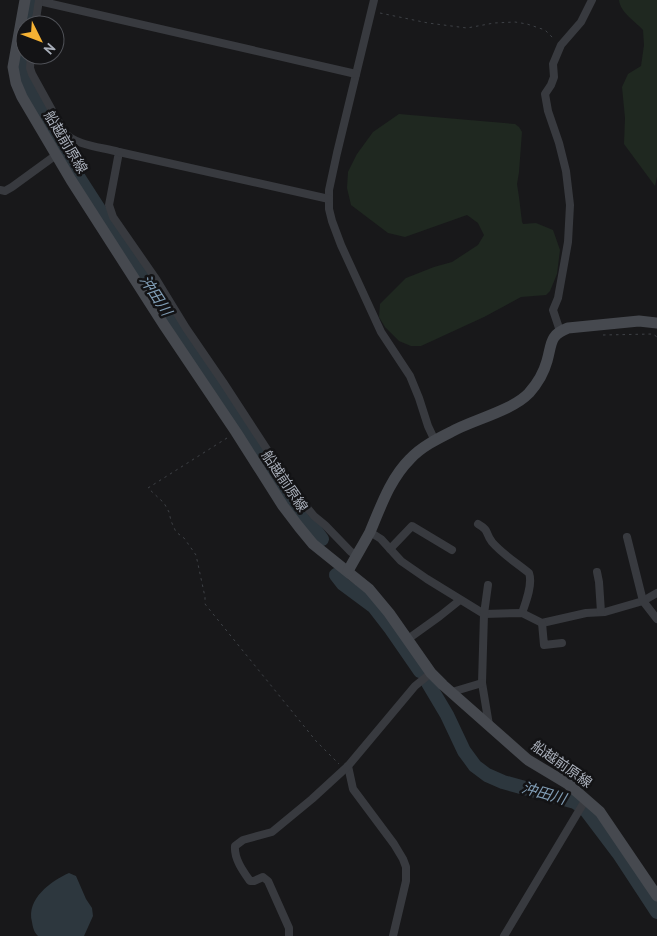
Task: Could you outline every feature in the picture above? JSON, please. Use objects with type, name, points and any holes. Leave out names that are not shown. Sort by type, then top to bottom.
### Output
[{"type":"main road","name":"船越前原線","points":[[25,0],[13,67],[16,83],[22,97],[113,246],[283,506],[317,548],[369,589],[389,613],[431,673],[528,760],[568,784],[600,812],[657,896]]},
{"type":"main road","points":[[348,572],[356,554],[370,532],[387,492],[410,459],[428,444],[452,430],[523,399],[543,372],[554,336],[568,328],[639,321],[657,323]]},
{"type":"street","points":[[374,0],[329,190],[329,209],[341,245],[381,332],[410,376],[435,441]]},
{"type":"street","points":[[560,332],[553,310],[558,298],[568,242],[570,205],[566,171],[559,142],[548,111],[545,94],[554,77],[553,64],[561,45],[581,22],[592,0]]},
{"type":"street","points":[[37,15],[39,1],[356,74]]},
{"type":"street","points":[[30,65],[32,74],[64,132],[70,139],[79,143],[329,199]]},
{"type":"street","points":[[120,152],[109,205],[113,217],[156,279],[186,328],[298,497],[314,516],[351,552],[356,554]]},
{"type":"street","points":[[0,190],[5,191],[12,187],[56,155]]},
{"type":"street","points":[[478,524],[485,528],[492,542],[529,573],[531,577],[522,613]]},
{"type":"street","points":[[390,549],[412,526],[452,550]]},
{"type":"street","points":[[370,532],[381,539],[401,561],[427,580],[484,614],[522,613],[542,623],[643,602],[657,593]]},
{"type":"street","points":[[627,537],[643,602],[657,619]]},
{"type":"street","points":[[597,572],[601,612]]},
{"type":"street","points":[[488,584],[484,614],[482,683],[489,725]]},
{"type":"street","points":[[408,639],[460,600]]},
{"type":"street","points":[[542,623],[544,645],[562,643]]},
{"type":"street","points":[[288,936],[290,928],[268,881],[262,877],[254,881],[250,880],[234,852],[235,846],[243,840],[272,832],[300,810],[346,767],[415,686],[431,673]]},
{"type":"street","points":[[452,692],[482,683]]},
{"type":"street","points":[[346,767],[354,789],[394,844],[403,858],[406,867],[406,881],[392,936]]},
{"type":"street","points":[[504,936],[586,799]]},
{"type":"path","points":[[372,12],[428,23],[468,28],[494,23],[515,22],[527,24],[545,30],[561,45]]},
{"type":"path","points":[[599,335],[653,334],[657,337]]},
{"type":"path","points":[[236,432],[148,488],[164,503],[176,532],[184,538],[196,555],[205,604],[316,741],[330,757],[346,767]]},
{"type":"shaded area","points":[[619,0],[657,0],[657,177],[655,186],[624,144],[625,118],[622,87],[628,74],[641,66],[644,45],[643,30],[625,12]]},
{"type":"shaded area","points":[[399,114],[515,124],[519,127],[522,132],[517,184],[522,222],[523,224],[536,223],[553,230],[560,250],[557,274],[550,291],[546,295],[521,297],[484,317],[421,346],[411,346],[399,341],[385,327],[379,317],[380,304],[406,278],[452,262],[478,245],[484,235],[478,223],[467,215],[405,237],[388,233],[351,205],[347,188],[348,172],[357,154],[373,132]]},
{"type":"shaded area","points":[[69,873],[76,876],[92,908],[93,916],[84,936],[38,936],[34,930],[31,914],[36,898],[48,886]]},
{"type":"waterway","name":"沖田川","points":[[29,15],[32,0]]},
{"type":"waterway","name":"沖田川","points":[[21,65],[21,71],[79,178],[304,521],[314,528],[322,539]]},
{"type":"waterway","name":"沖田川","points":[[336,575],[343,584],[374,607],[420,671]]},
{"type":"waterway","name":"沖田川","points":[[428,683],[447,715],[464,751],[475,766],[487,775],[503,782],[575,802],[585,809],[619,854],[657,912]]}]
